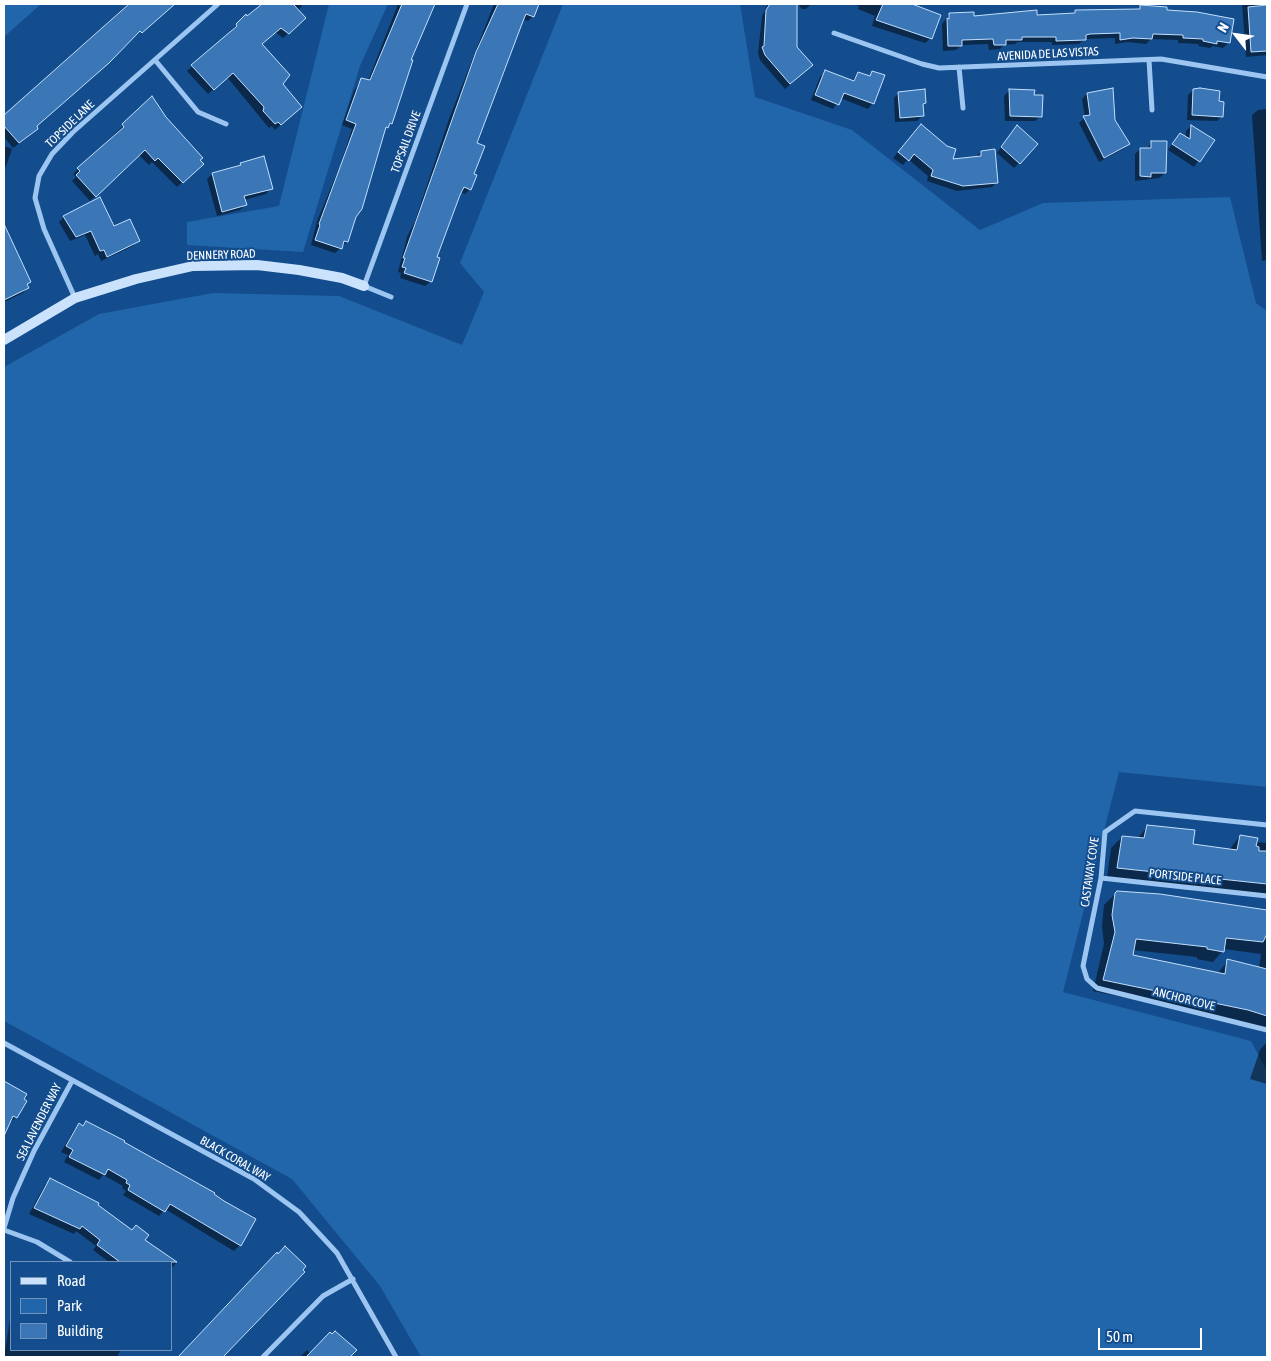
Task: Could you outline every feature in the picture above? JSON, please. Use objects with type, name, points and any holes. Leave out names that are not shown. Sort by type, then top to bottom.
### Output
[{"type":"street","name":"TOPSIDE LANE","points":[[76,298],[44,228],[35,198],[39,176],[52,154],[73,132],[218,4]]},
{"type":"street","name":"TOPSAIL DRIVE","points":[[364,286],[467,4]]},
{"type":"street","name":"AVENIDA DE LAS VISTAS","points":[[834,33],[922,64],[939,68],[1160,59],[1267,77]]},
{"type":"street","points":[[155,60],[198,112],[226,124]]},
{"type":"street","points":[[1149,60],[1152,110]]},
{"type":"street","points":[[959,67],[963,108]]},
{"type":"street","name":"DENNERY ROAD","points":[[4,340],[76,298],[136,279],[193,266],[257,265],[291,269],[342,278],[391,297]]},
{"type":"street","name":"CASTAWAY COVE","points":[[1097,988],[1087,980],[1083,966],[1101,878],[1105,832],[1135,811],[1267,826]]},
{"type":"street","name":"PORTSIDE PLACE","points":[[1101,878],[1267,896]]},
{"type":"street","name":"ANCHOR COVE","points":[[1097,988],[1267,1030]]},
{"type":"street","name":"BLACK CORAL WAY","points":[[4,1043],[254,1179],[299,1212],[337,1252],[396,1357]]},
{"type":"street","name":"SEA LAVENDER WAY","points":[[4,1229],[13,1198],[34,1151],[72,1081]]},
{"type":"street","points":[[4,1229],[37,1242],[68,1261]]},
{"type":"street","points":[[263,1357],[323,1296],[353,1279]]},
{"type":"green space","points":[[4,4],[41,4],[4,37]]},
{"type":"green space","points":[[329,4],[388,4],[360,66],[303,252],[187,245],[187,222],[279,206]]},
{"type":"green space","points":[[563,4],[740,4],[755,97],[852,130],[980,230],[1043,203],[1230,197],[1256,303],[1267,311],[1267,787],[1119,772],[1063,992],[1251,1041],[1267,1071],[1267,1357],[421,1357],[380,1286],[292,1179],[4,1021],[4,367],[99,314],[213,293],[339,296],[462,345],[484,292],[460,263]]},
{"type":"building","points":[[129,4],[175,4],[142,33],[140,31],[109,63],[37,126],[38,129],[19,143],[4,126],[4,115]]},
{"type":"building","points":[[262,4],[293,4],[306,18],[289,34],[281,28],[262,44],[290,75],[283,84],[302,107],[281,125],[278,122],[275,124],[263,111],[264,107],[233,73],[214,90],[191,65],[237,26],[236,24],[246,14],[247,16]]},
{"type":"building","points":[[402,4],[435,4],[411,60],[413,60],[392,124],[390,123],[388,128],[386,127],[362,209],[356,217],[348,242],[344,241],[342,249],[315,240],[319,224],[356,124],[346,120],[361,78],[370,80]]},
{"type":"building","points":[[498,4],[539,4],[534,17],[526,14],[523,21],[477,143],[485,146],[474,174],[477,175],[471,190],[464,187],[460,195],[437,257],[440,258],[432,282],[404,273],[406,268],[402,267],[405,258],[403,258],[476,52]]},
{"type":"building","points":[[770,4],[797,4],[797,47],[813,65],[790,84],[765,55],[762,47],[764,46],[766,10]]},
{"type":"building","points":[[883,4],[912,4],[941,15],[932,39],[876,20]]},
{"type":"building","points":[[1140,5],[1167,7],[1167,10],[1197,12],[1234,19],[1230,43],[1217,41],[1217,44],[1203,41],[1203,39],[1183,38],[1183,35],[1153,34],[1152,39],[1133,38],[1120,40],[1120,33],[1090,34],[1086,35],[1086,40],[1056,41],[1056,37],[1022,37],[1022,40],[1006,40],[1006,45],[994,45],[993,39],[962,40],[962,46],[948,46],[947,18],[949,19],[949,13],[974,12],[974,16],[1037,10],[1037,15],[1075,13],[1075,10],[1140,9]]},
{"type":"building","points":[[1267,5],[1267,51],[1251,52],[1248,7]]},
{"type":"building","points":[[825,70],[854,81],[858,72],[870,76],[872,71],[885,75],[874,104],[844,93],[839,105],[815,95]]},
{"type":"building","points":[[1113,88],[1115,120],[1130,144],[1104,158],[1083,116],[1090,115],[1087,93]]},
{"type":"building","points":[[1200,88],[1220,91],[1219,101],[1224,102],[1223,117],[1192,115],[1193,89]]},
{"type":"building","points":[[925,89],[926,103],[923,104],[924,116],[900,118],[898,92]]},
{"type":"building","points":[[1009,89],[1035,90],[1034,95],[1043,95],[1042,117],[1010,116]]},
{"type":"building","points":[[152,96],[166,117],[203,158],[200,160],[204,164],[183,183],[158,158],[155,161],[145,150],[96,197],[76,175],[80,171],[77,168],[124,127],[122,124]]},
{"type":"building","points":[[921,124],[947,146],[956,149],[953,159],[981,156],[981,151],[995,149],[998,183],[963,186],[931,176],[933,170],[914,154],[909,161],[898,152]]},
{"type":"building","points":[[1017,125],[1038,144],[1020,164],[1001,147]]},
{"type":"building","points":[[1191,125],[1215,140],[1200,162],[1172,144],[1180,133],[1190,139]]},
{"type":"building","points":[[1151,141],[1167,141],[1166,173],[1151,173],[1151,177],[1140,176],[1140,148],[1151,148]]},
{"type":"building","points":[[264,156],[273,189],[244,196],[247,205],[222,212],[212,173]]},
{"type":"building","points":[[100,197],[114,226],[130,219],[140,241],[107,257],[104,250],[100,251],[91,231],[76,237],[63,216]]},
{"type":"building","points":[[4,224],[31,282],[27,284],[29,288],[4,300]]},
{"type":"building","points":[[1147,825],[1195,830],[1193,844],[1237,850],[1240,835],[1258,838],[1256,846],[1259,847],[1259,851],[1267,851],[1267,884],[1117,868],[1122,836],[1144,838]]},
{"type":"building","points":[[1117,891],[1160,894],[1267,910],[1267,934],[1263,942],[1226,938],[1224,952],[1207,949],[1207,947],[1136,939],[1133,955],[1225,974],[1227,959],[1267,969],[1267,1016],[1248,1010],[1103,980],[1115,932],[1112,915],[1115,893]]},
{"type":"building","points":[[4,1081],[27,1094],[24,1099],[27,1101],[17,1118],[13,1116],[4,1136]]},
{"type":"building","points":[[86,1121],[125,1141],[256,1219],[241,1246],[170,1204],[165,1212],[128,1190],[130,1185],[126,1183],[127,1180],[108,1169],[105,1175],[69,1157],[73,1150],[66,1146],[79,1123],[83,1126]]},
{"type":"building","points":[[50,1178],[99,1203],[98,1205],[132,1230],[136,1225],[149,1235],[145,1240],[177,1262],[119,1261],[97,1245],[100,1240],[82,1226],[80,1229],[34,1208]]},
{"type":"building","points":[[285,1246],[306,1266],[303,1270],[305,1272],[223,1357],[178,1357],[277,1252],[278,1254]]},
{"type":"building","points":[[335,1331],[357,1350],[350,1357],[306,1357],[330,1332],[332,1334]]}]
